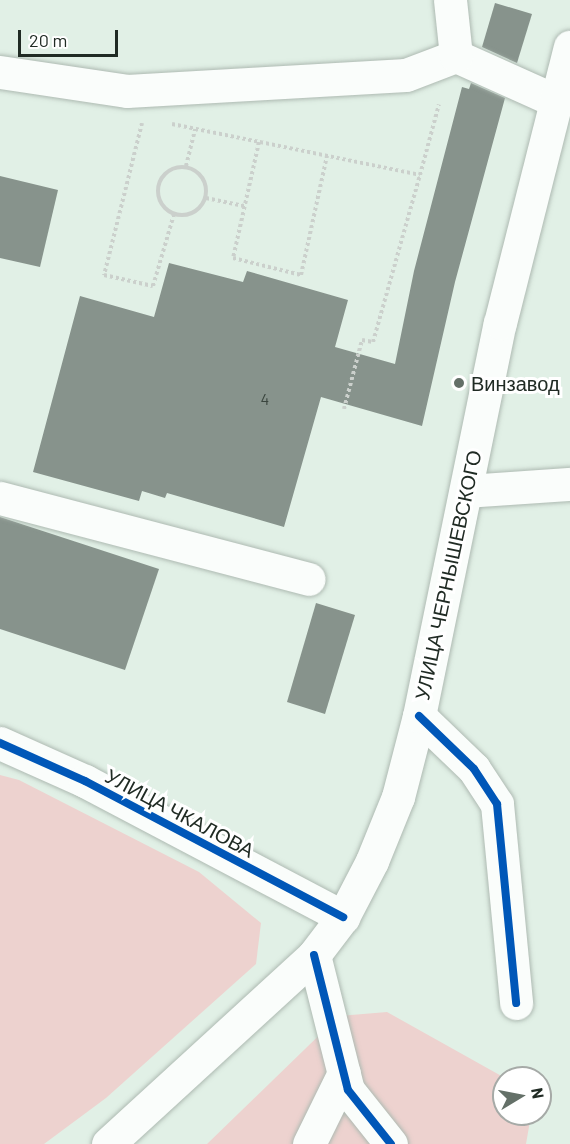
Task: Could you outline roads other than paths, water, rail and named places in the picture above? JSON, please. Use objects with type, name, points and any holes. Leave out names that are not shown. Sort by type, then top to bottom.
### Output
[{"type":"main road","points":[[450,0],[456,56]]},
{"type":"main road","name":"УЛИЦА ЧЕРНЫШЕВСКОГО","points":[[108,1144],[314,955],[343,917],[372,861],[398,797],[419,716],[466,492],[554,100],[570,47]]},
{"type":"main road","points":[[0,72],[127,91],[406,75],[456,56],[554,100]]},
{"type":"main road","points":[[466,492],[570,484]]},
{"type":"main road","points":[[0,498],[309,579]]},
{"type":"main road","points":[[419,716],[474,769],[497,804],[516,1003]]},
{"type":"main road","name":"УЛИЦА ЧКАЛОВА","points":[[0,743],[85,781],[343,917]]},
{"type":"main road","points":[[314,955],[348,1090],[391,1144]]},
{"type":"main road","points":[[309,1144],[344,1073]]},
{"type":"place","name":"Винзавод","points":[[459,383]]}]
